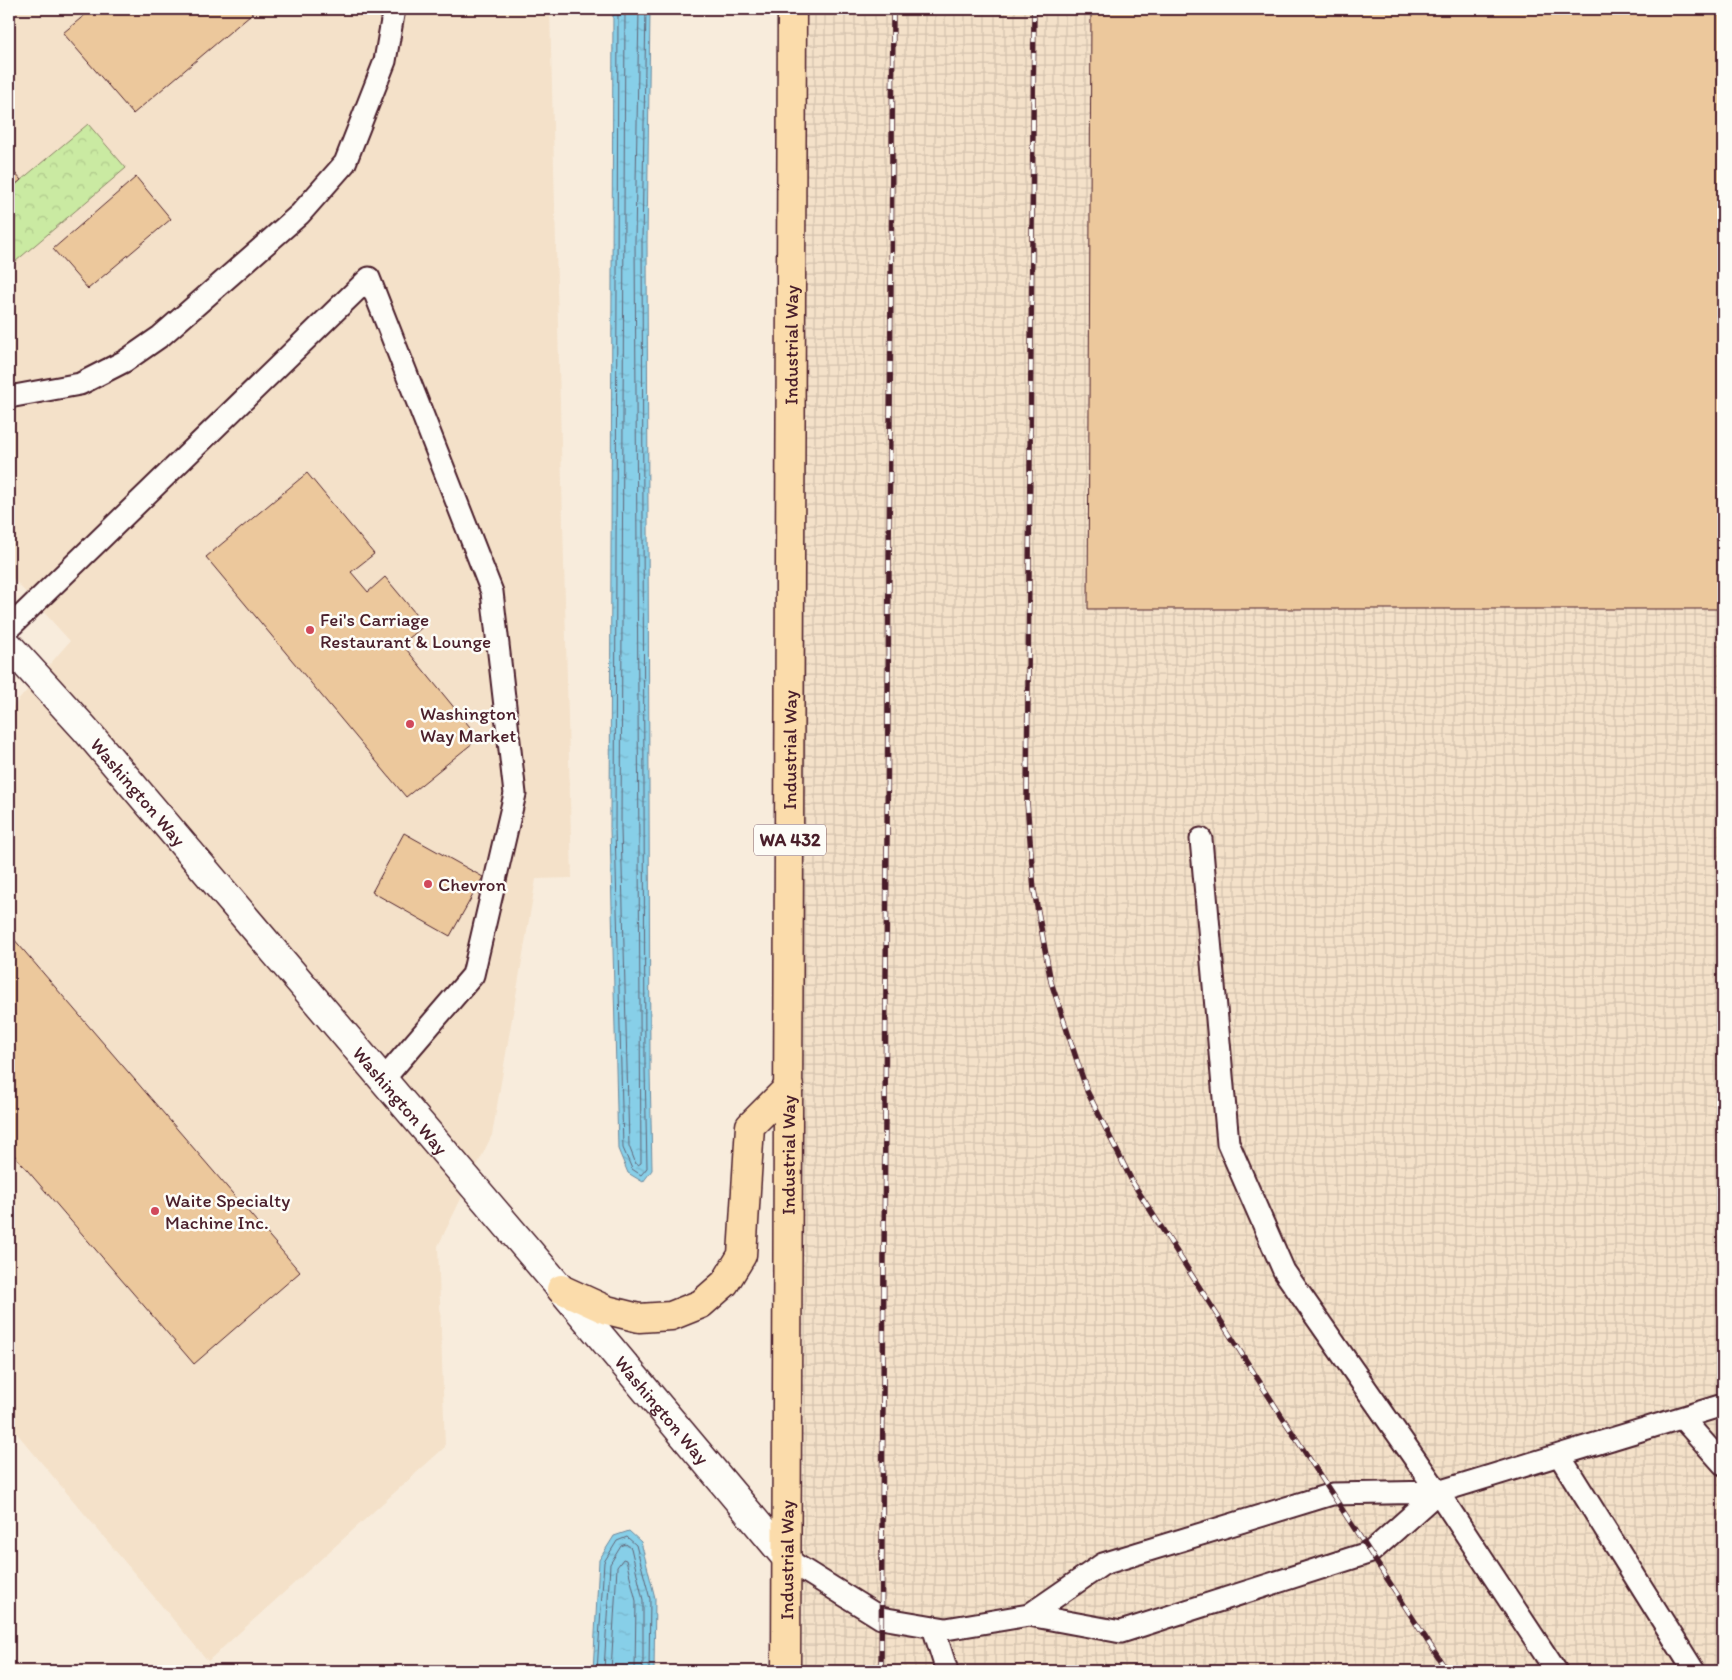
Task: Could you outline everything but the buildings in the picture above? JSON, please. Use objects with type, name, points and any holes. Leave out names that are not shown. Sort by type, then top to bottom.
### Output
[{"type":"main road","name":"Industrial Way","points":[[786,1671],[788,1560],[792,9]]},
{"type":"main road","name":"Washington Way","points":[[9,646],[85,729],[561,1289],[788,1560]]},
{"type":"main road","points":[[561,1289],[607,1310],[639,1318],[670,1316],[701,1304],[725,1283],[742,1255],[750,1126],[789,1087]]},
{"type":"lane","points":[[9,397],[80,384],[125,361],[161,336],[300,214],[345,163],[385,61],[394,9]]},
{"type":"lane","points":[[9,628],[369,278],[492,592],[516,794],[473,976],[384,1080]]},
{"type":"lane","points":[[1201,839],[1228,1143],[1284,1271],[1438,1492],[1556,1671]]},
{"type":"lane","points":[[1030,1615],[1103,1564],[1332,1494],[1438,1492],[1723,1405]]},
{"type":"lane","points":[[1682,1418],[1723,1464]]},
{"type":"lane","points":[[1559,1455],[1694,1671]]},
{"type":"lane","points":[[788,1560],[881,1618],[946,1629],[1030,1615],[1121,1632],[1370,1552],[1438,1492]]},
{"type":"lane","points":[[933,1627],[947,1671]]},
{"type":"shaded area","points":[[9,9],[550,9],[572,878],[536,879],[492,1135],[438,1246],[445,1447],[208,1661],[9,1424],[9,711],[70,641],[9,574]]},
{"type":"shaded area","points":[[792,9],[1723,9],[1723,1671],[786,1671]]},
{"type":"green space","points":[[88,124],[126,168],[9,267],[9,190]]},
{"type":"water","points":[[613,9],[650,9],[647,241],[652,1170],[643,1182],[628,1173],[618,1149],[610,828]]},
{"type":"water","points":[[629,1531],[641,1542],[655,1598],[654,1671],[593,1671],[599,1560],[614,1536]]},
{"type":"railway","points":[[881,1671],[893,9]]},
{"type":"railway","points":[[1034,9],[1027,802],[1034,890],[1051,982],[1087,1091],[1133,1183],[1447,1671]]},
{"type":"place","name":"Fei's Carriage Restaurant & Lounge","points":[[310,630]]},
{"type":"place","name":"Washington Way Market","points":[[410,724]]},
{"type":"place","name":"Chevron","points":[[428,884]]},
{"type":"place","name":"Waite Specialty Machine Inc.","points":[[155,1211]]}]
